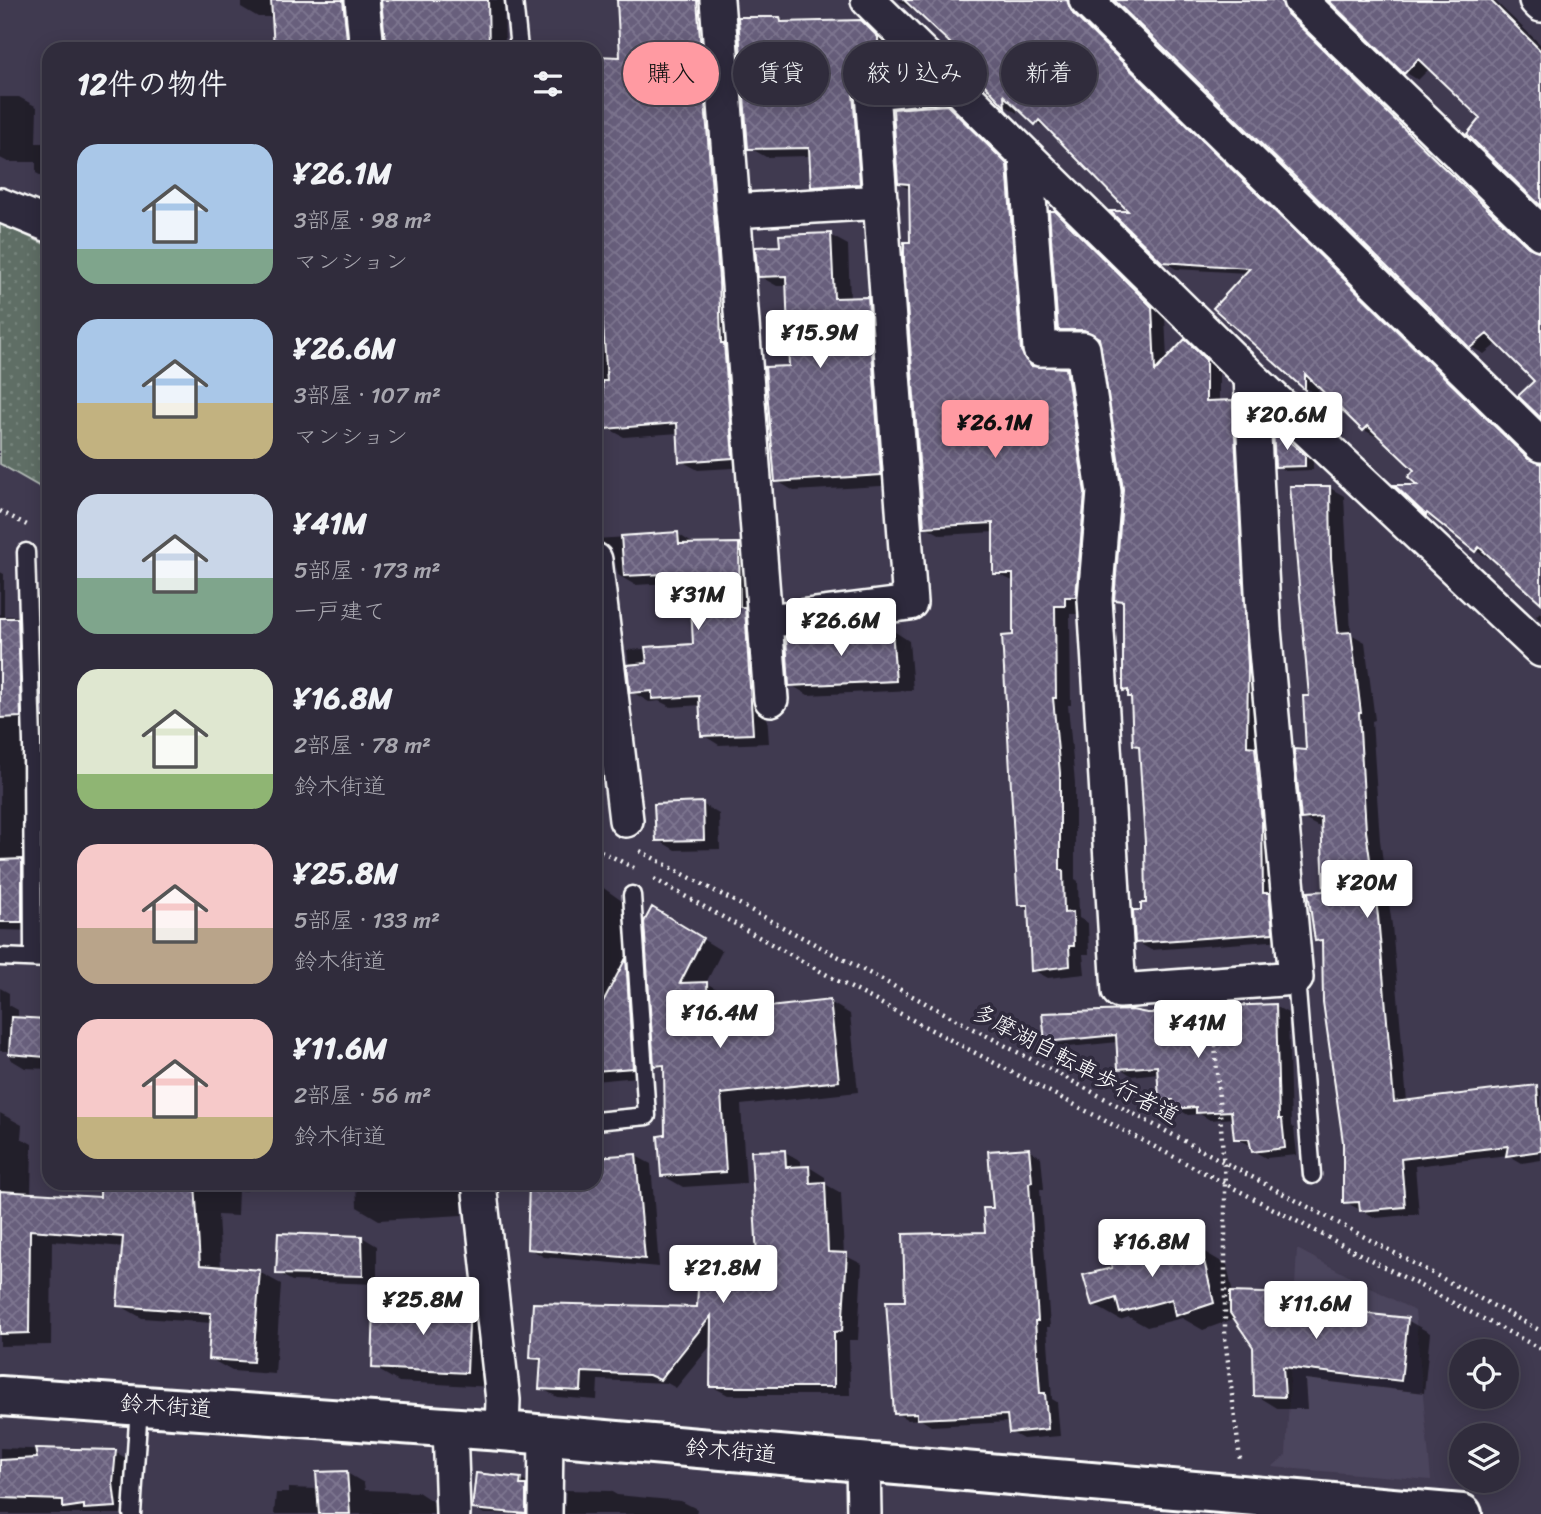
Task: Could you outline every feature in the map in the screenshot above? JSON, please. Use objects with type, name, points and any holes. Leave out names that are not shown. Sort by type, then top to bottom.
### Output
[{"type":"street","points":[[362,0],[366,42]]},
{"type":"street","points":[[717,0],[771,699]]},
{"type":"street","points":[[868,0],[910,42]]},
{"type":"street","points":[[1086,0],[1541,445]]},
{"type":"street","points":[[1300,0],[1541,233]]},
{"type":"street","points":[[1536,0],[1541,5]]},
{"type":"street","points":[[767,621],[910,603],[873,105]]},
{"type":"street","points":[[973,105],[1251,377],[1541,650]]},
{"type":"street","points":[[1026,157],[1040,349],[1083,349],[1104,492],[1095,599],[1119,990],[1296,978],[1264,629],[1251,377]]},
{"type":"street","points":[[733,211],[881,202]]},
{"type":"street","points":[[0,205],[42,222]]},
{"type":"street","points":[[602,642],[628,833]]},
{"type":"street","points":[[480,1190],[503,1400],[502,1431]]},
{"type":"street","name":"鈴木街道","points":[[0,1396],[139,1403],[546,1434],[1462,1514]]},
{"type":"street","points":[[450,1427],[453,1514]]},
{"type":"street","points":[[545,1514],[546,1434]]},
{"type":"street","points":[[863,1462],[864,1514]]},
{"type":"lane","points":[[514,0],[518,42]]},
{"type":"lane","points":[[0,957],[41,958],[41,742],[26,552]]},
{"type":"lane","points":[[602,1120],[647,1116],[632,895]]},
{"type":"lane","points":[[1296,978],[1312,1175]]},
{"type":"lane","points":[[132,1514],[139,1403]]},
{"type":"path","name":"多摩湖自転車歩行者道","points":[[628,833],[1222,1163],[1541,1331]]},
{"type":"path","points":[[602,852],[838,981],[1541,1349]]},
{"type":"path","points":[[1211,984],[1225,1182],[1225,1338],[1244,1494]]},
{"type":"shaded area","points":[[1297,1249],[1415,1311],[1431,1480],[1272,1467],[1286,1455]]},
{"type":"green space","points":[[0,223],[42,243],[42,488],[0,464]]},
{"type":"building","points":[[271,0],[343,0],[347,42],[274,42]]},
{"type":"building","points":[[381,0],[488,0],[489,42],[385,42]]},
{"type":"building","points":[[617,0],[697,0],[700,42],[623,42],[623,105],[705,105],[719,279],[721,343],[724,343],[733,458],[679,462],[677,423],[605,429],[602,381],[607,381],[602,312],[602,56],[620,57]]},
{"type":"building","points":[[904,0],[1067,0],[1073,14],[1528,459],[1541,464],[1541,603],[1479,547],[1475,552],[1427,513],[1426,515],[1394,485],[1417,485],[1408,477],[1414,470],[1368,426],[1363,431],[1305,374],[1305,390],[1213,308],[1250,268],[1162,262],[1110,211],[1128,211],[1039,120],[1035,125],[1014,105],[1097,105],[1097,42],[1001,42],[1001,103],[987,87],[987,42],[949,42]]},
{"type":"building","points":[[1114,0],[1281,0],[1287,14],[1440,164],[1528,247],[1541,252],[1541,418],[1518,396],[1534,381],[1487,334],[1470,348]]},
{"type":"building","points":[[1328,0],[1490,0],[1541,51],[1541,206],[1467,134],[1480,118],[1418,59],[1404,74]]},
{"type":"building","points":[[738,17],[780,17],[781,22],[861,20],[878,37],[878,42],[843,42],[843,105],[854,105],[860,184],[811,187],[809,148],[748,149],[745,105],[829,105],[829,42],[740,42]]},
{"type":"building","points":[[947,105],[1007,164],[1021,351],[1031,366],[1066,368],[1085,493],[1076,597],[1065,597],[1065,606],[1055,606],[1056,698],[1053,698],[1060,773],[1060,870],[1063,870],[1064,913],[1073,912],[1074,946],[1069,946],[1070,966],[1031,971],[1028,905],[1018,905],[1002,636],[1013,635],[1013,574],[993,574],[993,523],[924,527],[904,266],[904,242],[910,242],[909,184],[898,183],[893,109]]},
{"type":"building","points":[[1049,211],[1055,211],[1152,307],[1155,371],[1185,339],[1206,360],[1206,401],[1233,400],[1248,666],[1247,746],[1255,747],[1262,822],[1263,893],[1269,893],[1273,933],[1135,943],[1133,910],[1141,910],[1141,903],[1146,903],[1145,843],[1139,746],[1133,745],[1131,697],[1128,697],[1128,690],[1123,691],[1123,601],[1114,600],[1123,489],[1099,338],[1084,330],[1058,330]]},
{"type":"building","points":[[831,233],[834,298],[868,297],[881,475],[775,482],[765,367],[789,366],[786,276],[758,277],[755,247],[780,246],[779,235]]},
{"type":"building","points":[[1273,427],[1305,455],[1305,466],[1275,467]]},
{"type":"building","points":[[1290,486],[1330,486],[1331,558],[1338,633],[1351,632],[1361,713],[1366,831],[1378,916],[1394,1102],[1537,1085],[1541,1151],[1506,1156],[1508,1146],[1401,1159],[1405,1207],[1360,1211],[1359,1202],[1343,1203],[1343,1142],[1323,1002],[1322,940],[1315,941],[1308,892],[1324,891],[1321,817],[1301,819],[1294,749],[1306,750],[1303,696],[1309,696]]},
{"type":"building","points":[[678,532],[679,544],[739,543],[740,607],[745,607],[753,734],[701,736],[699,696],[652,699],[652,691],[630,693],[627,665],[647,663],[645,647],[693,644],[690,585],[686,585],[686,573],[624,576],[621,536]]},
{"type":"building","points":[[0,618],[18,618],[21,717],[0,718]]},
{"type":"building","points":[[39,618],[42,618],[42,717]]},
{"type":"building","points":[[892,629],[896,681],[789,686],[786,638]]},
{"type":"building","points":[[703,802],[704,840],[656,841],[654,804]]},
{"type":"building","points":[[22,859],[22,922],[0,922],[0,860]]},
{"type":"building","points":[[652,907],[703,938],[680,983],[707,982],[708,1014],[830,1000],[839,1081],[721,1094],[726,1172],[661,1176],[658,1136],[665,1135],[664,1065],[654,1066],[644,922]]},
{"type":"building","points":[[626,958],[633,1068],[602,1070],[602,1004]]},
{"type":"building","points":[[1276,1004],[1279,1119],[1282,1119],[1285,1148],[1252,1152],[1249,1139],[1234,1139],[1231,1111],[1196,1113],[1196,1107],[1174,1109],[1173,1100],[1159,1100],[1157,1066],[1118,1069],[1116,1035],[1045,1042],[1042,1013],[1132,1010],[1147,1013],[1225,1013],[1225,1006]]},
{"type":"building","points":[[11,1017],[42,1019],[42,1057],[9,1054]]},
{"type":"building","points":[[1029,1148],[1038,1321],[1035,1321],[1040,1393],[1045,1393],[1048,1429],[1009,1433],[1007,1415],[917,1419],[917,1413],[894,1414],[886,1301],[905,1301],[903,1234],[985,1232],[983,1208],[993,1208],[988,1151]]},
{"type":"building","points":[[785,1150],[786,1167],[809,1166],[810,1183],[825,1182],[828,1252],[847,1253],[842,1331],[834,1332],[834,1387],[710,1387],[711,1316],[660,1380],[649,1375],[582,1372],[581,1391],[539,1389],[541,1359],[530,1358],[533,1303],[697,1307],[700,1253],[757,1256],[751,1151]]},
{"type":"building","points":[[636,1154],[645,1259],[527,1249],[529,1190],[602,1190],[602,1156]]},
{"type":"building","points":[[100,1190],[195,1190],[200,1265],[260,1270],[253,1362],[208,1359],[211,1313],[117,1306],[123,1237],[30,1230],[29,1333],[0,1334],[0,1191],[100,1197]]},
{"type":"building","points":[[278,1233],[362,1236],[363,1276],[276,1274]]},
{"type":"building","points":[[1161,1239],[1164,1257],[1201,1248],[1214,1303],[1175,1316],[1172,1299],[1120,1313],[1116,1298],[1092,1306],[1083,1275],[1112,1268],[1108,1251]]},
{"type":"building","points":[[1230,1292],[1292,1294],[1292,1306],[1408,1318],[1401,1381],[1283,1367],[1285,1397],[1254,1396],[1253,1347],[1230,1313]]},
{"type":"building","points":[[435,1298],[470,1300],[467,1373],[372,1368],[374,1306],[433,1308]]},
{"type":"building","points":[[35,1448],[116,1450],[113,1483],[116,1507],[84,1509],[84,1505],[63,1508],[63,1500],[0,1498],[0,1460],[37,1458]]},
{"type":"building","points":[[347,1471],[350,1514],[319,1514],[316,1472]]},
{"type":"building","points":[[476,1473],[521,1478],[520,1485],[526,1485],[526,1514],[472,1509]]}]
